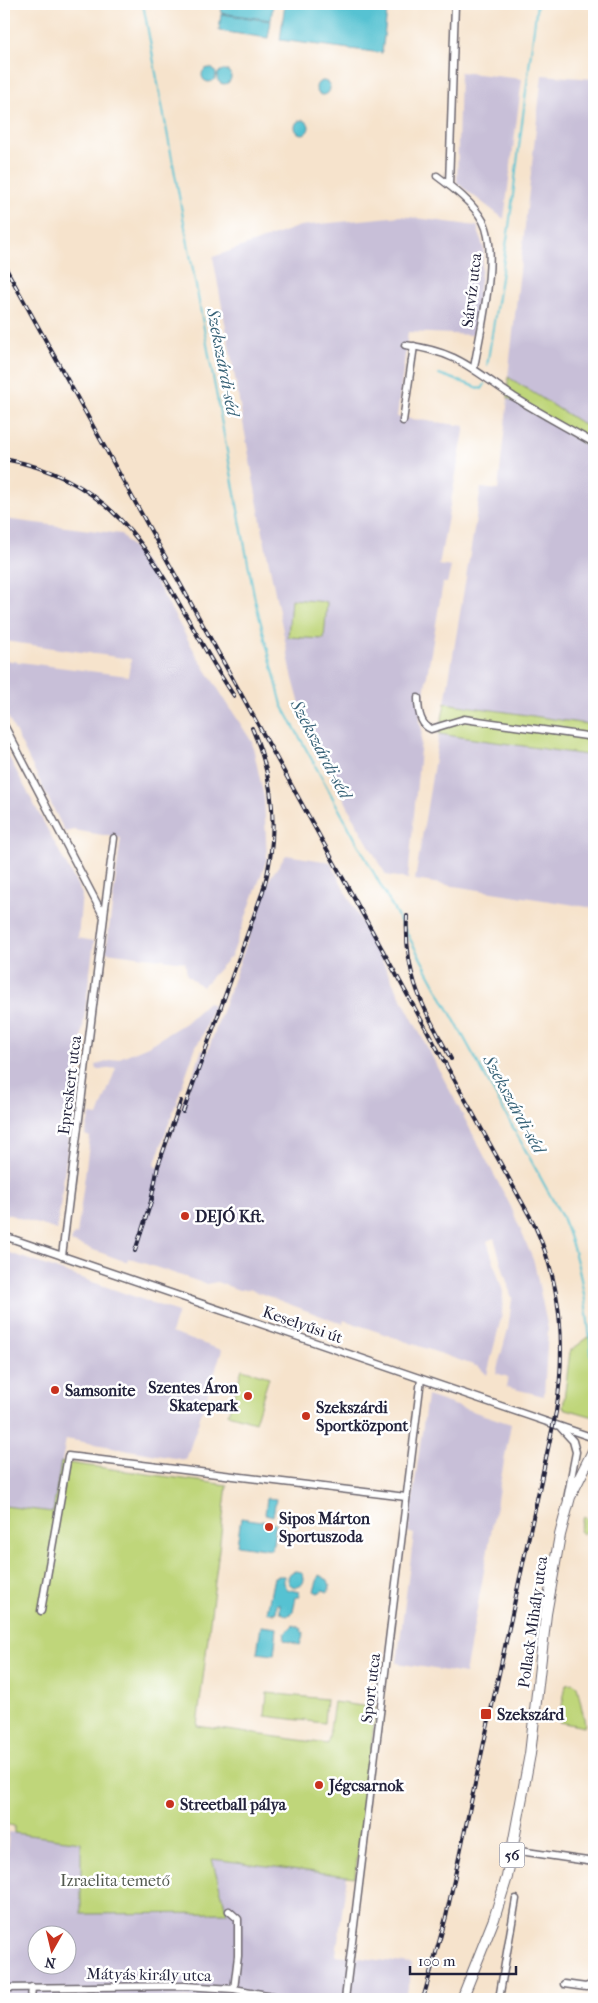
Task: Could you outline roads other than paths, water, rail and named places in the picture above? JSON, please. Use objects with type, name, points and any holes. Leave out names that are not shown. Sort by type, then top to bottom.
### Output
[{"type":"main road","name":"Pollack Mihály utca","points":[[462,1999],[498,1909],[513,1850],[530,1754],[549,1596],[566,1509],[576,1483],[594,1449]]},
{"type":"street","points":[[449,185],[455,4]]},
{"type":"street","name":"Sárvíz utca","points":[[437,176],[478,213],[489,238],[489,269],[474,368]]},
{"type":"street","points":[[405,345],[441,352],[474,368],[512,395],[594,443]]},
{"type":"street","points":[[403,421],[414,346]]},
{"type":"street","points":[[418,698],[422,719],[429,728],[437,728],[464,719],[594,737]]},
{"type":"street","points":[[4,725],[104,917]]},
{"type":"street","name":"Epreskert utca","points":[[62,1256],[114,838]]},
{"type":"street","name":"Keselyűsi út","points":[[4,1236],[594,1438]]},
{"type":"street","name":"Sport utca","points":[[345,1999],[421,1379]]},
{"type":"street","name":"Pollack Mihály utca","points":[[560,1427],[573,1441],[576,1452],[567,1488],[566,1509]]},
{"type":"street","points":[[41,1611],[68,1456],[406,1497]]},
{"type":"street","points":[[513,1850],[594,1862]]},
{"type":"street","points":[[499,1999],[516,1899]]},
{"type":"street","name":"Mátyás király utca","points":[[229,1911],[238,1920],[238,1956],[234,1989]]},
{"type":"street","points":[[564,1984],[586,1987],[594,1983]]},
{"type":"street","name":"Mátyás király utca","points":[[4,1988],[184,1986],[234,1989],[289,1999]]},
{"type":"street","points":[[31,1999],[32,1987]]},
{"type":"water","points":[[223,4],[273,4],[271,20],[221,13]]},
{"type":"water","points":[[285,4],[388,4],[382,53],[280,40]]},
{"type":"water","points":[[221,14],[271,21],[268,38],[219,31]]},
{"type":"water","points":[[209,68],[214,70],[216,75],[214,80],[209,82],[204,80],[202,75],[204,70]]},
{"type":"water","points":[[224,70],[229,72],[231,77],[229,82],[224,84],[219,82],[217,77],[219,72]]},
{"type":"water","points":[[323,81],[328,83],[330,88],[328,93],[323,95],[318,93],[316,88],[318,83]]},
{"type":"water","points":[[302,120],[307,122],[309,127],[307,132],[302,134],[297,132],[295,127],[297,122]]},
{"type":"water","points":[[267,1498],[276,1499],[273,1516],[265,1514]]},
{"type":"water","points":[[241,1518],[276,1523],[272,1550],[237,1545]]},
{"type":"water","points":[[296,1571],[304,1579],[296,1587],[288,1579]]},
{"type":"water","points":[[319,1575],[328,1580],[330,1586],[328,1592],[323,1590],[318,1593],[314,1591]]},
{"type":"water","points":[[284,1576],[284,1583],[287,1589],[299,1592],[293,1612],[287,1616],[280,1612],[280,1604],[277,1604],[276,1613],[267,1612],[274,1577]]},
{"type":"water","points":[[293,1625],[302,1629],[301,1631],[304,1633],[300,1645],[284,1640],[285,1633]]},
{"type":"water","points":[[261,1626],[277,1628],[274,1655],[257,1653]]},
{"type":"waterway","name":"Szekszárdi-séd","points":[[143,4],[255,600],[282,705],[562,1217],[577,1261],[582,1283],[589,1329],[594,1399]]},
{"type":"waterway","points":[[487,366],[509,227],[537,4]]},
{"type":"waterway","points":[[439,374],[482,389],[485,384]]},
{"type":"railway","points":[[4,265],[534,1224],[551,1270],[556,1293],[561,1340],[561,1363],[556,1412],[446,1917],[423,1999]]},
{"type":"railway","points":[[4,459],[50,472],[88,492],[119,518],[145,549],[167,583],[234,696]]},
{"type":"railway","points":[[183,1112],[263,891],[268,870],[273,829],[270,788],[266,768],[252,728]]},
{"type":"railway","points":[[407,916],[407,938],[412,975],[424,1007],[451,1059]]},
{"type":"railway","points":[[150,1206],[158,1166],[181,1101]]},
{"type":"railway","points":[[135,1251],[152,1199]]},
{"type":"place","name":"DEJÓ Kft.","points":[[185,1216]]},
{"type":"place","name":"Samsonite","points":[[55,1390]]},
{"type":"place","name":"Szentes Áron Skatepark","points":[[248,1396]]},
{"type":"place","name":"Szekszárdi Sportközpont","points":[[306,1416]]},
{"type":"place","name":"Sipos Márton Sportuszoda","points":[[269,1527]]},
{"type":"place","name":"Szekszárd","points":[[486,1714]]},
{"type":"place","name":"Jégcsarnok","points":[[319,1785]]},
{"type":"place","name":"Streetball pálya","points":[[170,1804]]},
{"type":"park label","name":"Izraelita temető","points":[[115,1880]]}]
